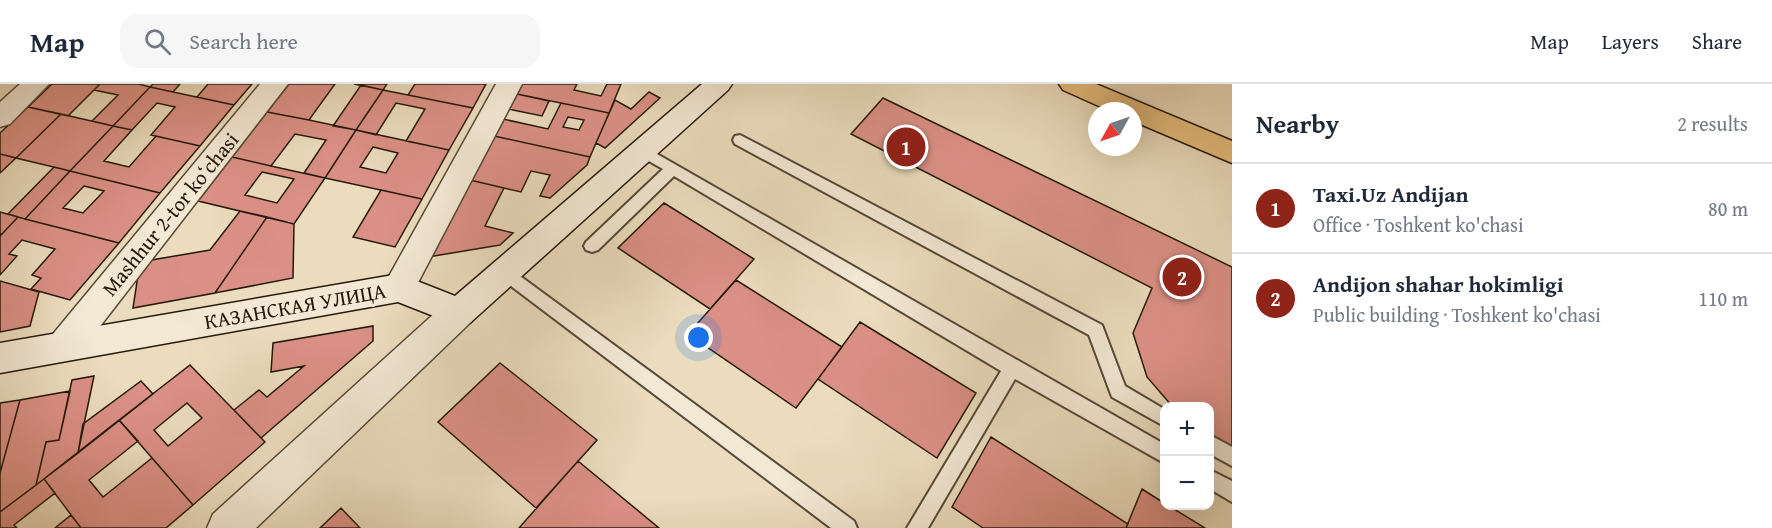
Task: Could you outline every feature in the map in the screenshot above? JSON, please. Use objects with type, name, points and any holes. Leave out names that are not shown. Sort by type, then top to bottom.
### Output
[{"type":"main road","points":[[1082,86],[1232,153]]},
{"type":"street","points":[[0,117],[36,84]]},
{"type":"street","name":"Mashhur 2-tor koʻchasi","points":[[65,345],[275,84]]},
{"type":"street","points":[[399,288],[509,84]]},
{"type":"street","points":[[227,528],[459,312],[718,84]]},
{"type":"street","name":"КАЗАНСКАЯ УЛИЦА","points":[[0,358],[399,288],[459,312]]},
{"type":"lane","points":[[740,140],[1096,330],[1118,391],[1160,416]]},
{"type":"lane","points":[[643,151],[1012,368],[1160,452]]},
{"type":"lane","points":[[592,246],[673,168]]},
{"type":"lane","points":[[505,272],[847,528]]},
{"type":"lane","points":[[917,528],[1012,368]]},
{"type":"lane","points":[[1214,447],[1232,457]]},
{"type":"lane","points":[[1214,482],[1232,492]]},
{"type":"building","points":[[52,84],[100,84],[68,116],[28,107]]},
{"type":"building","points":[[100,84],[139,84],[150,87],[113,126],[92,121],[118,95],[94,90]]},
{"type":"building","points":[[153,84],[180,84],[173,92],[150,87]]},
{"type":"building","points":[[208,84],[252,84],[234,105],[197,97]]},
{"type":"building","points":[[289,84],[335,84],[309,120],[267,112]]},
{"type":"building","points":[[354,84],[387,84],[383,90]]},
{"type":"building","points":[[415,84],[486,84],[473,108],[408,95]]},
{"type":"building","points":[[522,84],[577,84],[574,90],[601,96],[607,84],[621,84],[609,113],[517,94]]},
{"type":"building","points":[[361,85],[383,90],[356,130],[333,126]]},
{"type":"building","points":[[150,87],[234,105],[200,146],[151,135],[175,107],[157,103],[132,130],[113,126]]},
{"type":"building","points":[[383,90],[473,108],[449,150],[406,141],[425,109],[396,103],[376,135],[356,130]]},
{"type":"building","points":[[649,92],[660,98],[605,148],[596,143],[615,100],[631,109]]},
{"type":"building","points":[[517,94],[549,101],[542,116],[508,109]]},
{"type":"building","points":[[883,98],[1232,267],[1232,450],[1214,439],[1214,402],[1169,402],[1147,377],[1133,333],[1152,288],[851,134]]},
{"type":"building","points":[[561,103],[609,113],[590,157],[494,136],[503,119],[548,129]],"holes":[[[568,117],[584,120],[579,130],[563,127]]]},
{"type":"building","points":[[28,107],[61,114],[16,158],[0,154],[0,133]]},
{"type":"building","points":[[267,112],[356,130],[325,178],[304,173],[326,140],[295,134],[271,166],[232,157]]},
{"type":"building","points":[[61,114],[113,126],[70,171],[16,158]]},
{"type":"building","points":[[113,126],[132,130],[104,161],[129,167],[156,136],[200,146],[160,193],[70,171]]},
{"type":"building","points":[[356,130],[449,150],[422,199],[325,178]],"holes":[[[373,147],[398,153],[386,173],[360,167]]]},
{"type":"building","points":[[494,136],[590,157],[587,165],[550,198],[540,196],[550,175],[531,171],[521,192],[470,180]]},
{"type":"building","points":[[0,154],[16,158],[0,173]]},
{"type":"building","points":[[232,157],[325,178],[294,224],[198,201]],"holes":[[[262,172],[294,179],[277,203],[245,195]]]},
{"type":"building","points":[[54,167],[70,171],[25,219],[8,214]]},
{"type":"building","points":[[70,171],[160,193],[119,243],[25,219]],"holes":[[[84,186],[104,191],[83,213],[63,208]]]},
{"type":"building","points":[[470,180],[504,188],[485,226],[513,233],[500,245],[428,257]]},
{"type":"building","points":[[381,190],[422,199],[395,247],[353,237]]},
{"type":"building","points":[[664,203],[754,259],[710,309],[618,248]]},
{"type":"building","points":[[240,211],[267,217],[215,293],[133,308],[140,262],[210,250]]},
{"type":"building","points":[[0,212],[18,217],[2,234],[0,234]]},
{"type":"building","points":[[18,217],[119,243],[70,300],[31,289],[41,278],[32,275],[55,249],[22,240],[9,254],[17,256],[0,275],[0,236]]},
{"type":"building","points":[[267,217],[294,224],[293,278],[215,293]]},
{"type":"building","points":[[736,280],[842,347],[796,408],[688,334]]},
{"type":"building","points":[[0,281],[39,292],[30,326],[0,332]]},
{"type":"building","points":[[860,322],[976,393],[937,458],[818,379]]},
{"type":"building","points":[[373,326],[373,341],[261,438],[234,410],[259,390],[267,397],[304,366],[271,372],[273,343]]},
{"type":"building","points":[[500,363],[597,440],[536,508],[438,422]]},
{"type":"building","points":[[190,365],[265,442],[193,505],[119,420]],"holes":[[[187,403],[202,418],[168,446],[154,430]]]},
{"type":"building","points":[[94,376],[78,453],[36,485],[46,442],[59,440],[72,380]]},
{"type":"building","points":[[141,381],[153,394],[78,453],[83,424]]},
{"type":"building","points":[[70,391],[59,440],[46,442],[36,485],[0,512],[0,473],[20,400]]},
{"type":"building","points":[[20,400],[0,473],[0,403]]},
{"type":"building","points":[[119,420],[138,441],[89,480],[103,497],[152,458],[193,505],[166,528],[81,528],[44,479]]},
{"type":"building","points":[[991,437],[1128,524],[1126,528],[983,528],[952,507]]},
{"type":"building","points":[[578,461],[659,528],[519,528]]},
{"type":"building","points":[[44,479],[55,493],[14,525],[17,528],[0,528],[0,512]]},
{"type":"building","points":[[1142,489],[1160,500],[1160,510],[1176,510],[1205,528],[1126,528]]},
{"type":"building","points":[[341,508],[360,528],[320,528]]},
{"type":"building","points":[[71,515],[81,528],[55,528]]},
{"type":"place","name":"Taxi.Uz Andijan","points":[[906,147]]},
{"type":"place","name":"Andijon shahar hokimligi","points":[[1182,277]]}]
